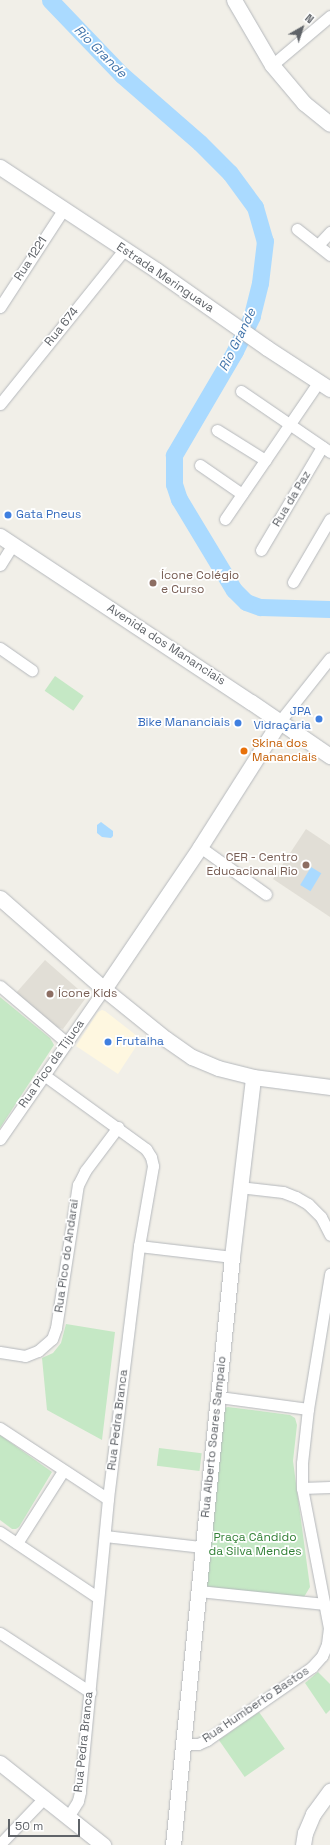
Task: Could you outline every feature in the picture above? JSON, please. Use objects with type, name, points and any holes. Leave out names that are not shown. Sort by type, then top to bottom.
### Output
[{"type":"street","points":[[234,0],[272,65],[304,103],[328,118]]},
{"type":"street","points":[[272,65],[330,16]]},
{"type":"street","name":"Estrada Meringuava","points":[[0,167],[156,270],[234,326],[324,385]]},
{"type":"street","name":"Rua 1221","points":[[0,307],[63,210]]},
{"type":"street","points":[[297,229],[330,255]]},
{"type":"street","points":[[318,245],[330,232]]},
{"type":"street","name":"Rua 674","points":[[0,404],[124,250]]},
{"type":"street","points":[[225,519],[289,424],[324,385]]},
{"type":"street","points":[[241,392],[326,450]]},
{"type":"street","points":[[217,430],[265,460]]},
{"type":"street","name":"Rua da Paz","points":[[260,550],[326,450]]},
{"type":"street","points":[[200,465],[242,494]]},
{"type":"street","points":[[293,582],[330,519]]},
{"type":"street","name":"Avenida dos Mananciais","points":[[0,536],[280,721],[330,756]]},
{"type":"street","points":[[0,565],[13,544]]},
{"type":"street","points":[[0,648],[32,670]]},
{"type":"street","points":[[104,989],[200,847],[280,721],[330,658]]},
{"type":"street","points":[[200,847],[266,894]]},
{"type":"street","points":[[0,898],[104,989],[166,1039],[192,1057],[218,1068],[253,1077],[330,1087]]},
{"type":"street","points":[[0,986],[66,1042]]},
{"type":"street","name":"Rua Pico da Tijuca","points":[[0,1139],[104,989]]},
{"type":"street","name":"Rua Pedra Branca","points":[[44,1075],[118,1127],[146,1149],[151,1157],[153,1166],[140,1246],[108,1499],[97,1597],[90,1692],[80,1792],[71,1819]]},
{"type":"street","name":"Rua Alberto Soares Sampaio","points":[[173,1845],[239,1187],[253,1077]]},
{"type":"street","name":"Rua Pico do Andarai","points":[[0,1352],[25,1356],[38,1351],[52,1339],[56,1328],[78,1186],[85,1172],[118,1127]]},
{"type":"street","points":[[239,1187],[283,1192],[296,1197],[308,1204],[320,1217],[330,1235]]},
{"type":"street","points":[[140,1246],[232,1257]]},
{"type":"street","name":"Rua Humberto Bastos","points":[[182,1744],[198,1744],[207,1740],[312,1667],[322,1656],[327,1644],[329,1628],[302,1488],[302,1462],[308,1409],[330,1274]]},
{"type":"street","points":[[219,1397],[308,1409]]},
{"type":"street","points":[[0,1428],[63,1471],[108,1499]]},
{"type":"street","points":[[17,1543],[63,1471]]},
{"type":"street","points":[[302,1488],[330,1487]]},
{"type":"street","points":[[0,1532],[97,1597]]},
{"type":"street","points":[[104,1536],[202,1547]]},
{"type":"street","points":[[199,1592],[324,1604]]},
{"type":"street","points":[[0,1633],[90,1692]]},
{"type":"street","points":[[0,1763],[45,1797],[103,1845]]},
{"type":"street","points":[[304,1845],[305,1833],[313,1814],[330,1791]]},
{"type":"street","points":[[0,1844],[45,1797]]},
{"type":"street","points":[[71,1819],[90,1845]]},
{"type":"shaded area","name":"CER - Centro Educacional Rio","points":[[306,829],[330,845],[330,917],[273,879]]},
{"type":"shaded area","name":"Ícone Kids","points":[[45,960],[86,996],[63,1029],[57,1027],[16,993]]},
{"type":"shaded area","name":"Frutalha","points":[[102,1010],[141,1039],[118,1074],[76,1046],[98,1012]]},
{"type":"green space","points":[[55,676],[84,696],[73,711],[45,691]]},
{"type":"green space","points":[[0,997],[50,1038],[54,1045],[0,1128]]},
{"type":"green space","points":[[66,1324],[115,1332],[102,1440],[47,1410],[42,1358],[53,1353],[61,1343]]},
{"type":"green space","name":"Praça Cândido da Silva Mendes","points":[[228,1407],[290,1415],[295,1418],[297,1425],[293,1461],[310,1587],[304,1597],[211,1590],[206,1586],[224,1408]]},
{"type":"green space","points":[[0,1435],[52,1472],[19,1527],[16,1529],[12,1529],[0,1520]]},
{"type":"green space","points":[[159,1448],[202,1453],[199,1471],[157,1466]]},
{"type":"green space","points":[[318,1672],[330,1684],[330,1710],[326,1714],[305,1683]]},
{"type":"green space","points":[[259,1712],[285,1749],[245,1777],[219,1740]]},
{"type":"water","points":[[101,822],[113,831],[113,836],[111,838],[102,837],[97,833],[97,825]]},
{"type":"water","points":[[311,867],[321,873],[310,891],[300,885]]},
{"type":"waterway","name":"Rio Grande","points":[[50,0],[122,75],[200,143],[230,173],[255,207],[265,241],[260,283],[252,316],[235,351],[174,455],[174,484],[179,499],[234,590],[246,602],[260,607],[330,609]]},
{"type":"place","name":"Gata Pneus","points":[[8,515]]},
{"type":"place","name":"Ícone Colégio e Curso","points":[[153,583]]},
{"type":"place","name":"JPA Vidraçaria","points":[[319,719]]},
{"type":"place","name":"Bike Mananciais","points":[[238,723]]},
{"type":"place","name":"Skina dos Mananciais","points":[[244,751]]},
{"type":"place","name":"CER - Centro Educacional Rio","points":[[306,865]]},
{"type":"place","name":"Ícone Kids","points":[[50,994]]},
{"type":"place","name":"Frutalha","points":[[108,1042]]}]
